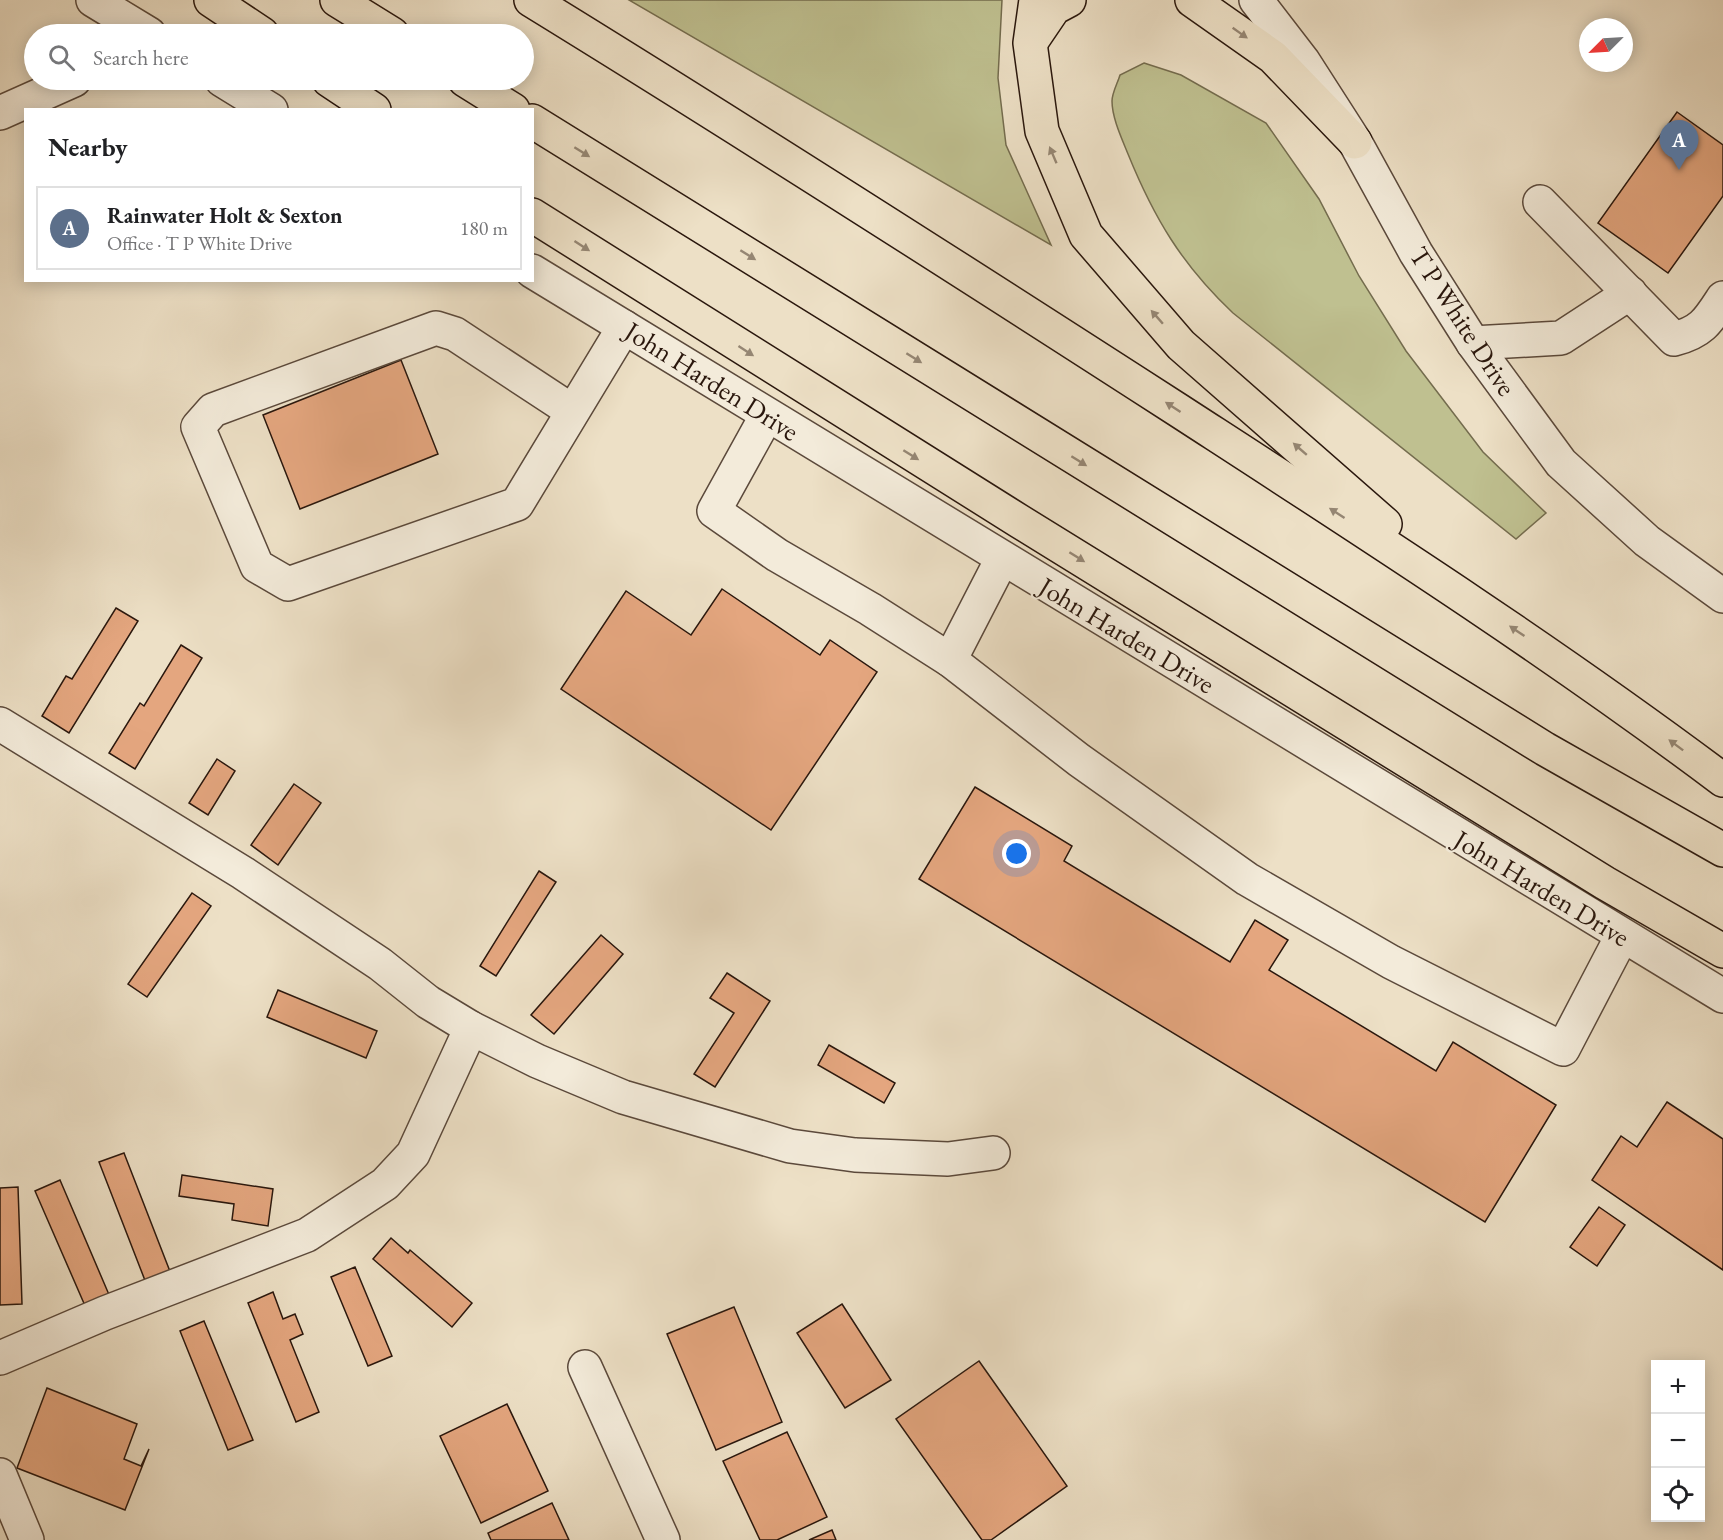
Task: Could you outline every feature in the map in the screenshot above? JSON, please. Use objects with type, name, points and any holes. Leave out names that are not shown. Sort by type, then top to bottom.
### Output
[{"type":"highway","points":[[211,0],[247,24]]},
{"type":"highway","points":[[337,0],[376,24]]},
{"type":"highway","points":[[531,0],[744,132],[1470,599],[1610,695],[1723,780]]},
{"type":"highway","points":[[1036,0],[1030,43],[1042,131],[1086,235],[1181,345],[1470,599]]},
{"type":"highway","points":[[1030,43],[1054,8],[1069,0]]},
{"type":"highway","points":[[1192,0],[1273,57],[1356,142]]},
{"type":"highway","points":[[344,90],[371,108]]},
{"type":"highway","points":[[481,90],[510,108]]},
{"type":"highway","points":[[534,123],[1545,749],[1723,850]]},
{"type":"highway","points":[[534,216],[1049,540],[1595,877],[1723,951]]},
{"type":"street","points":[[93,0],[123,24]]},
{"type":"street","name":"T P White Drive","points":[[1256,0],[1303,61],[1356,142],[1416,253],[1473,343],[1561,463],[1647,541],[1723,596]]},
{"type":"street","points":[[0,113],[52,90]]},
{"type":"street","points":[[238,90],[268,108]]},
{"type":"street","points":[[1540,202],[1674,339],[1700,329],[1723,298]]},
{"type":"street","name":"John Harden Drive","points":[[534,272],[1723,996]]},
{"type":"street","points":[[1473,343],[1562,338],[1630,293]]},
{"type":"street","points":[[573,411],[455,333],[436,328],[213,410],[198,427],[257,566],[288,584],[516,504],[573,411],[624,327]]},
{"type":"street","points":[[767,415],[714,510],[777,555],[870,609],[950,660],[1079,760],[1247,879],[1391,962],[1563,1049],[1622,936]]},
{"type":"street","points":[[950,660],[1002,559]]},
{"type":"street","points":[[0,724],[243,873],[471,1028],[537,1061],[623,1097],[790,1146],[855,1155],[948,1159],[993,1153]]},
{"type":"street","points":[[0,1358],[105,1313],[307,1235],[385,1184],[413,1154],[471,1028]]},
{"type":"street","points":[[585,1367],[663,1540]]},
{"type":"street","points":[[0,1475],[27,1540]]},
{"type":"green space","points":[[629,0],[1002,0],[998,78],[1006,145],[1051,245]]},
{"type":"green space","points":[[1144,63],[1181,75],[1266,123],[1319,199],[1359,276],[1406,351],[1483,452],[1546,513],[1516,539],[1233,313],[1184,258],[1148,199],[1123,142],[1112,108],[1112,98],[1120,75]]},
{"type":"building","points":[[1677,112],[1723,145],[1723,196],[1668,273],[1598,223]]},
{"type":"building","points":[[401,360],[438,454],[300,509],[263,415]]},
{"type":"building","points":[[722,589],[820,655],[830,640],[877,672],[771,830],[561,689],[626,591],[691,635]]},
{"type":"building","points":[[116,608],[138,621],[69,733],[42,716],[66,676],[72,679]]},
{"type":"building","points":[[181,645],[202,658],[135,769],[109,753],[140,703],[144,706]]},
{"type":"building","points":[[217,759],[235,771],[208,815],[189,803]]},
{"type":"building","points":[[294,784],[321,803],[278,865],[251,845]]},
{"type":"building","points":[[975,787],[1072,846],[1064,861],[1230,962],[1255,920],[1288,940],[1269,970],[1436,1071],[1453,1042],[1556,1105],[1485,1222],[919,879]]},
{"type":"building","points":[[539,871],[556,882],[496,976],[480,966]]},
{"type":"building","points":[[192,893],[211,906],[147,997],[128,984]]},
{"type":"building","points":[[601,935],[623,954],[554,1034],[531,1015]]},
{"type":"building","points":[[727,973],[770,1001],[715,1087],[694,1074],[734,1013],[710,998]]},
{"type":"building","points":[[278,990],[377,1031],[366,1058],[267,1017]]},
{"type":"building","points":[[829,1045],[895,1083],[884,1103],[818,1065]]},
{"type":"building","points":[[1667,1102],[1723,1139],[1723,1270],[1592,1180],[1621,1136],[1637,1147]]},
{"type":"building","points":[[124,1153],[171,1274],[146,1283],[99,1162]]},
{"type":"building","points":[[182,1175],[273,1189],[268,1226],[232,1220],[234,1204],[179,1196]]},
{"type":"building","points":[[60,1180],[110,1297],[86,1308],[35,1191]]},
{"type":"building","points":[[18,1187],[22,1304],[0,1305],[0,1188]]},
{"type":"building","points":[[1599,1207],[1625,1225],[1597,1266],[1570,1247]]},
{"type":"building","points":[[391,1238],[408,1253],[410,1250],[472,1303],[452,1327],[373,1259]]},
{"type":"building","points":[[355,1267],[392,1356],[368,1366],[331,1277]]},
{"type":"building","points":[[273,1292],[283,1319],[295,1314],[303,1334],[290,1340],[319,1412],[296,1422],[248,1303]]},
{"type":"building","points":[[842,1304],[891,1380],[845,1408],[797,1333]]},
{"type":"building","points":[[734,1307],[782,1422],[716,1450],[667,1334]]},
{"type":"building","points":[[204,1321],[253,1440],[228,1450],[180,1331]]},
{"type":"building","points":[[979,1361],[1067,1486],[991,1540],[982,1540],[896,1419]]},
{"type":"building","points":[[47,1388],[137,1424],[124,1459],[141,1466],[149,1449],[125,1510],[17,1468]]},
{"type":"building","points":[[507,1404],[548,1491],[481,1523],[440,1436]]},
{"type":"building","points":[[787,1432],[827,1517],[777,1540],[760,1540],[723,1461]]},
{"type":"building","points":[[552,1503],[569,1540],[491,1540],[488,1533]]},
{"type":"building","points":[[832,1530],[836,1540],[809,1540]]},
{"type":"place","name":"Rainwater Holt & Sexton","points":[[1679,170]]}]
